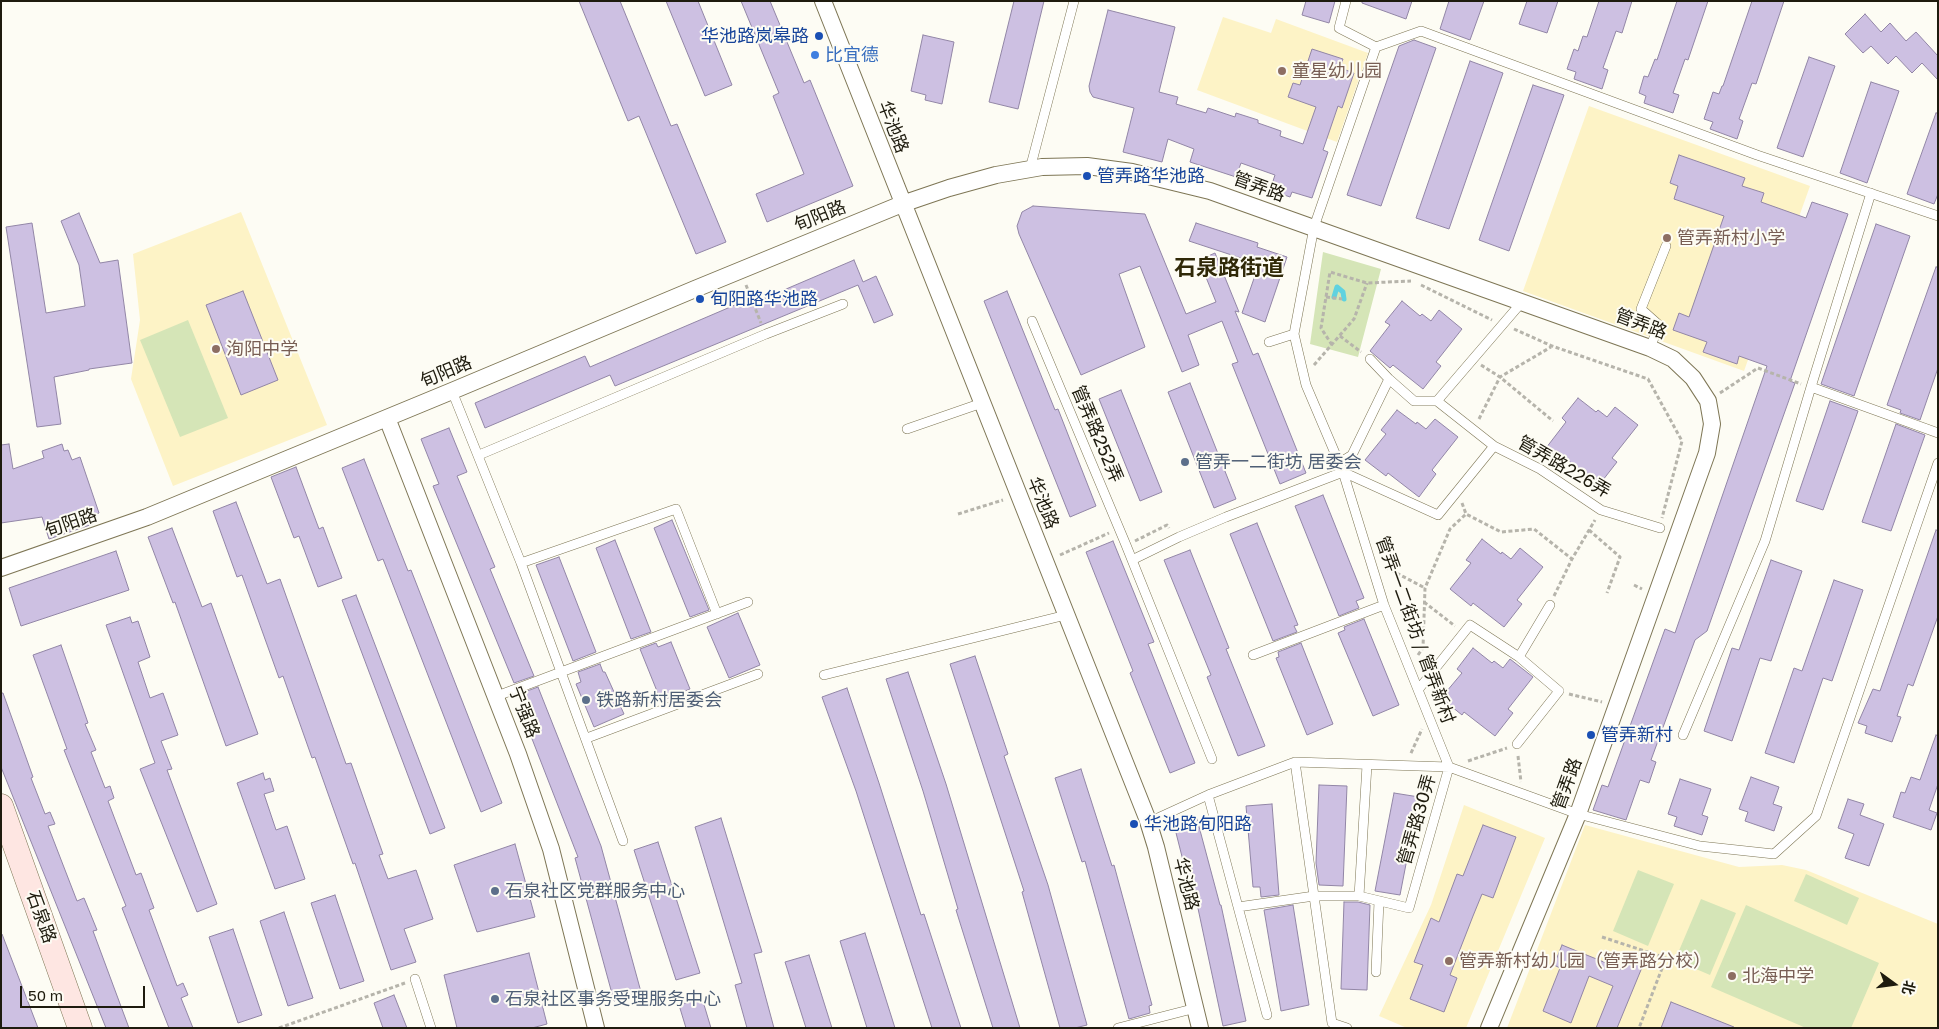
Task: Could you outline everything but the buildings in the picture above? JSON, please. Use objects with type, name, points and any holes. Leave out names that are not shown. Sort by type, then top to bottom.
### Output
[{"type":"street","name":"华池路","points":[[823,1],[1149,822],[1200,1028]]},
{"type":"street","name":"管弄路","points":[[902,204],[996,175],[1042,167],[1087,166],[1132,172],[1210,190],[1650,348],[1673,359],[1694,378],[1708,401],[1712,424],[1707,453],[1578,814],[1489,1028]]},
{"type":"street","name":"旬阳路","points":[[1,568],[147,517],[902,204]]},
{"type":"street","name":"宁强路","points":[[387,418],[497,696],[551,849],[596,1028]]},
{"type":"street","name":"石泉路","points":[[1,806],[80,1028]]},
{"type":"lane","points":[[1030,169],[1074,1]]},
{"type":"lane","points":[[1346,1],[1339,28],[1376,47],[1421,31],[1748,151],[1938,216]]},
{"type":"lane","name":"管弄一二街坊 / 管弄新村","points":[[1376,47],[1314,227],[1294,334],[1304,376],[1341,468],[1384,606],[1449,767]]},
{"type":"lane","points":[[1683,735],[1765,541],[1810,388],[1871,193]]},
{"type":"lane","points":[[1650,348],[1658,325],[1641,308],[1666,246]]},
{"type":"lane","points":[[1437,400],[1522,302]]},
{"type":"lane","points":[[479,455],[766,334],[843,304]]},
{"type":"lane","name":"管弄路252弄","points":[[1032,321],[1132,560],[1212,759]]},
{"type":"lane","points":[[1269,342],[1294,334]]},
{"type":"lane","points":[[1370,359],[1414,401],[1437,400],[1494,446]]},
{"type":"lane","points":[[1132,560],[1179,537],[1341,468],[1352,455],[1389,379]]},
{"type":"lane","points":[[1810,388],[1938,433]]},
{"type":"lane","points":[[452,391],[521,563],[587,738],[623,841]]},
{"type":"lane","points":[[907,428],[982,403]]},
{"type":"lane","name":"管弄路226弄","points":[[1341,468],[1438,515],[1494,446],[1540,469],[1601,510],[1660,528]]},
{"type":"lane","points":[[1449,767],[1578,814],[1700,846],[1774,854],[1816,816],[1938,463]]},
{"type":"lane","points":[[521,563],[676,509],[717,614]]},
{"type":"lane","points":[[497,696],[748,602]]},
{"type":"lane","points":[[1519,657],[1550,605]]},
{"type":"lane","points":[[1253,655],[1384,606]]},
{"type":"lane","points":[[824,675],[1066,615]]},
{"type":"lane","points":[[1418,690],[1470,625],[1519,657],[1559,691],[1517,744]]},
{"type":"lane","points":[[587,738],[758,674]]},
{"type":"lane","points":[[1295,762],[1332,1023],[1347,1028]]},
{"type":"lane","name":"管弄路30弄","points":[[1149,822],[1208,795],[1295,762],[1449,767],[1409,908],[1359,896],[1314,896],[1238,906]]},
{"type":"lane","points":[[1359,896],[1367,764]]},
{"type":"lane","points":[[1208,795],[1267,1015]]},
{"type":"lane","points":[[1376,972],[1379,901]]},
{"type":"lane","points":[[415,979],[430,1028]]},
{"type":"lane","points":[[1118,1028],[1196,1008]]},
{"type":"path","points":[[740,270],[766,334]]},
{"type":"path","points":[[1332,345],[1321,328],[1330,272],[1367,282],[1411,280],[1552,346],[1648,379],[1682,441],[1660,528]]},
{"type":"path","points":[[1304,376],[1354,319],[1367,282]]},
{"type":"path","points":[[1326,297],[1342,299]]},
{"type":"path","points":[[1340,336],[1370,359]]},
{"type":"path","points":[[1473,430],[1500,377],[1552,346]]},
{"type":"path","points":[[1472,360],[1500,377],[1553,421]]},
{"type":"path","points":[[1708,401],[1758,368],[1810,388]]},
{"type":"path","points":[[1457,491],[1466,514],[1501,532],[1534,529],[1572,559]]},
{"type":"path","points":[[958,514],[1018,495]]},
{"type":"path","points":[[1550,605],[1572,559],[1601,510]]},
{"type":"path","points":[[1409,669],[1423,648],[1425,588],[1450,529],[1466,514]]},
{"type":"path","points":[[1045,562],[1119,529]]},
{"type":"path","points":[[1589,530],[1620,557],[1607,593]]},
{"type":"path","points":[[1369,558],[1425,588]]},
{"type":"path","points":[[1424,602],[1464,633]]},
{"type":"path","points":[[1559,691],[1616,706]]},
{"type":"path","points":[[1406,766],[1428,715]]},
{"type":"path","points":[[1449,767],[1517,744],[1522,794]]},
{"type":"path","points":[[1602,937],[1666,958],[1639,1028]]},
{"type":"path","points":[[279,1028],[415,979]]},
{"type":"shaded area","name":"童星幼儿园","points":[[1223,17],[1271,33],[1276,19],[1368,53],[1337,142],[1197,90]]},
{"type":"shaded area","name":"管弄新村小学","points":[[1589,106],[1810,186],[1744,371],[1523,291]]},
{"type":"shaded area","name":"洵阳中学","points":[[241,212],[327,425],[173,486],[131,379],[140,320],[133,254]]},
{"type":"shaded area","name":"管弄新村幼儿园（管弄路分校）","points":[[1464,805],[1545,838],[1466,1028],[1407,1028],[1379,1016],[1431,905]]},
{"type":"shaded area","name":"北海中学","points":[[1585,825],[1739,867],[1782,865],[1806,870],[1938,924],[1938,1028],[1507,1028]]},
{"type":"green space","points":[[1323,252],[1381,269],[1358,357],[1310,344]]},
{"type":"green space","points":[[188,320],[228,418],[180,437],[140,340]]},
{"type":"green space","points":[[1638,870],[1674,884],[1648,946],[1613,931]]},
{"type":"green space","points":[[1806,874],[1859,898],[1847,925],[1794,901]]},
{"type":"green space","points":[[1701,899],[1736,913],[1710,975],[1675,960]]},
{"type":"green space","points":[[1746,905],[1879,963],[1851,1028],[1806,1028],[1711,987]]},
{"type":"waterway","points":[[1334,297],[1337,287],[1343,292],[1344,299]]},
{"type":"place","name":"华池路岚皋路","points":[[819,36]]},
{"type":"place","name":"比宜德","points":[[815,55]]},
{"type":"place","name":"童星幼儿园","points":[[1282,71]]},
{"type":"place","name":"管弄路华池路","points":[[1087,176]]},
{"type":"place","name":"管弄新村小学","points":[[1667,238]]},
{"type":"place","name":"旬阳路华池路","points":[[700,299]]},
{"type":"place","name":"洵阳中学","points":[[216,349]]},
{"type":"place","name":"管弄一二街坊 居委会","points":[[1185,462]]},
{"type":"place","name":"铁路新村居委会","points":[[586,700]]},
{"type":"place","name":"管弄新村","points":[[1591,735]]},
{"type":"place","name":"华池路旬阳路","points":[[1134,824]]},
{"type":"place","name":"石泉社区党群服务中心","points":[[495,891]]},
{"type":"place","name":"管弄新村幼儿园（管弄路分校）","points":[[1449,961]]},
{"type":"place","name":"北海中学","points":[[1732,976]]},
{"type":"place","name":"石泉社区事务受理服务中心","points":[[495,999]]},
{"type":"district","name":"石泉路街道","points":[[1229,268]]}]
